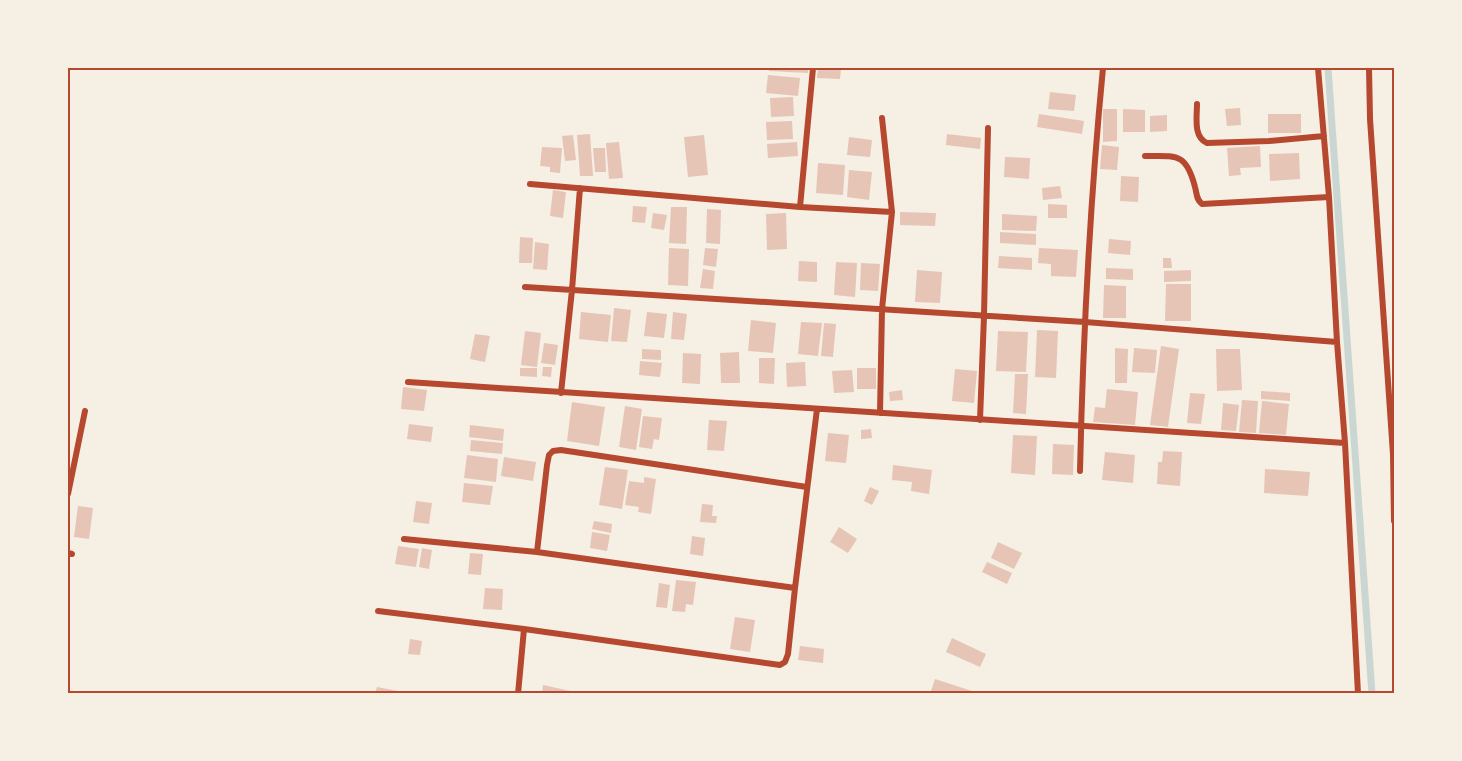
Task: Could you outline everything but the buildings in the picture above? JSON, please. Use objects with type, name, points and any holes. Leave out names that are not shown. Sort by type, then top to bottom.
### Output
[{"type":"street","points":[[800,207],[813,68]]},
{"type":"street","points":[[1080,471],[1085,322],[1095,146],[1103,68]]},
{"type":"street","points":[[1318,68],[1345,443],[1358,693]]},
{"type":"street","points":[[1369,68],[1370,119],[1393,454],[1395,521]]},
{"type":"street","points":[[1197,104],[1198,136],[1207,143],[1324,136]]},
{"type":"street","points":[[880,413],[882,309],[892,212],[882,117]]},
{"type":"street","points":[[980,420],[988,128]]},
{"type":"street","points":[[1144,156],[1173,156],[1183,159],[1192,175],[1198,200],[1202,204],[1329,197]]},
{"type":"street","points":[[530,184],[800,207],[892,212]]},
{"type":"street","points":[[561,393],[580,188]]},
{"type":"street","points":[[525,287],[1085,322],[1337,342]]},
{"type":"street","points":[[408,382],[1345,443]]},
{"type":"street","points":[[378,611],[780,665],[785,662],[788,654],[817,409]]},
{"type":"street","points":[[68,494],[85,411]]},
{"type":"street","points":[[537,552],[547,465],[549,455],[553,451],[561,450],[807,487]]},
{"type":"street","points":[[404,539],[537,552],[795,588]]},
{"type":"street","points":[[518,693],[524,629]]},
{"type":"waterway","points":[[1328,68],[1372,694]]}]
